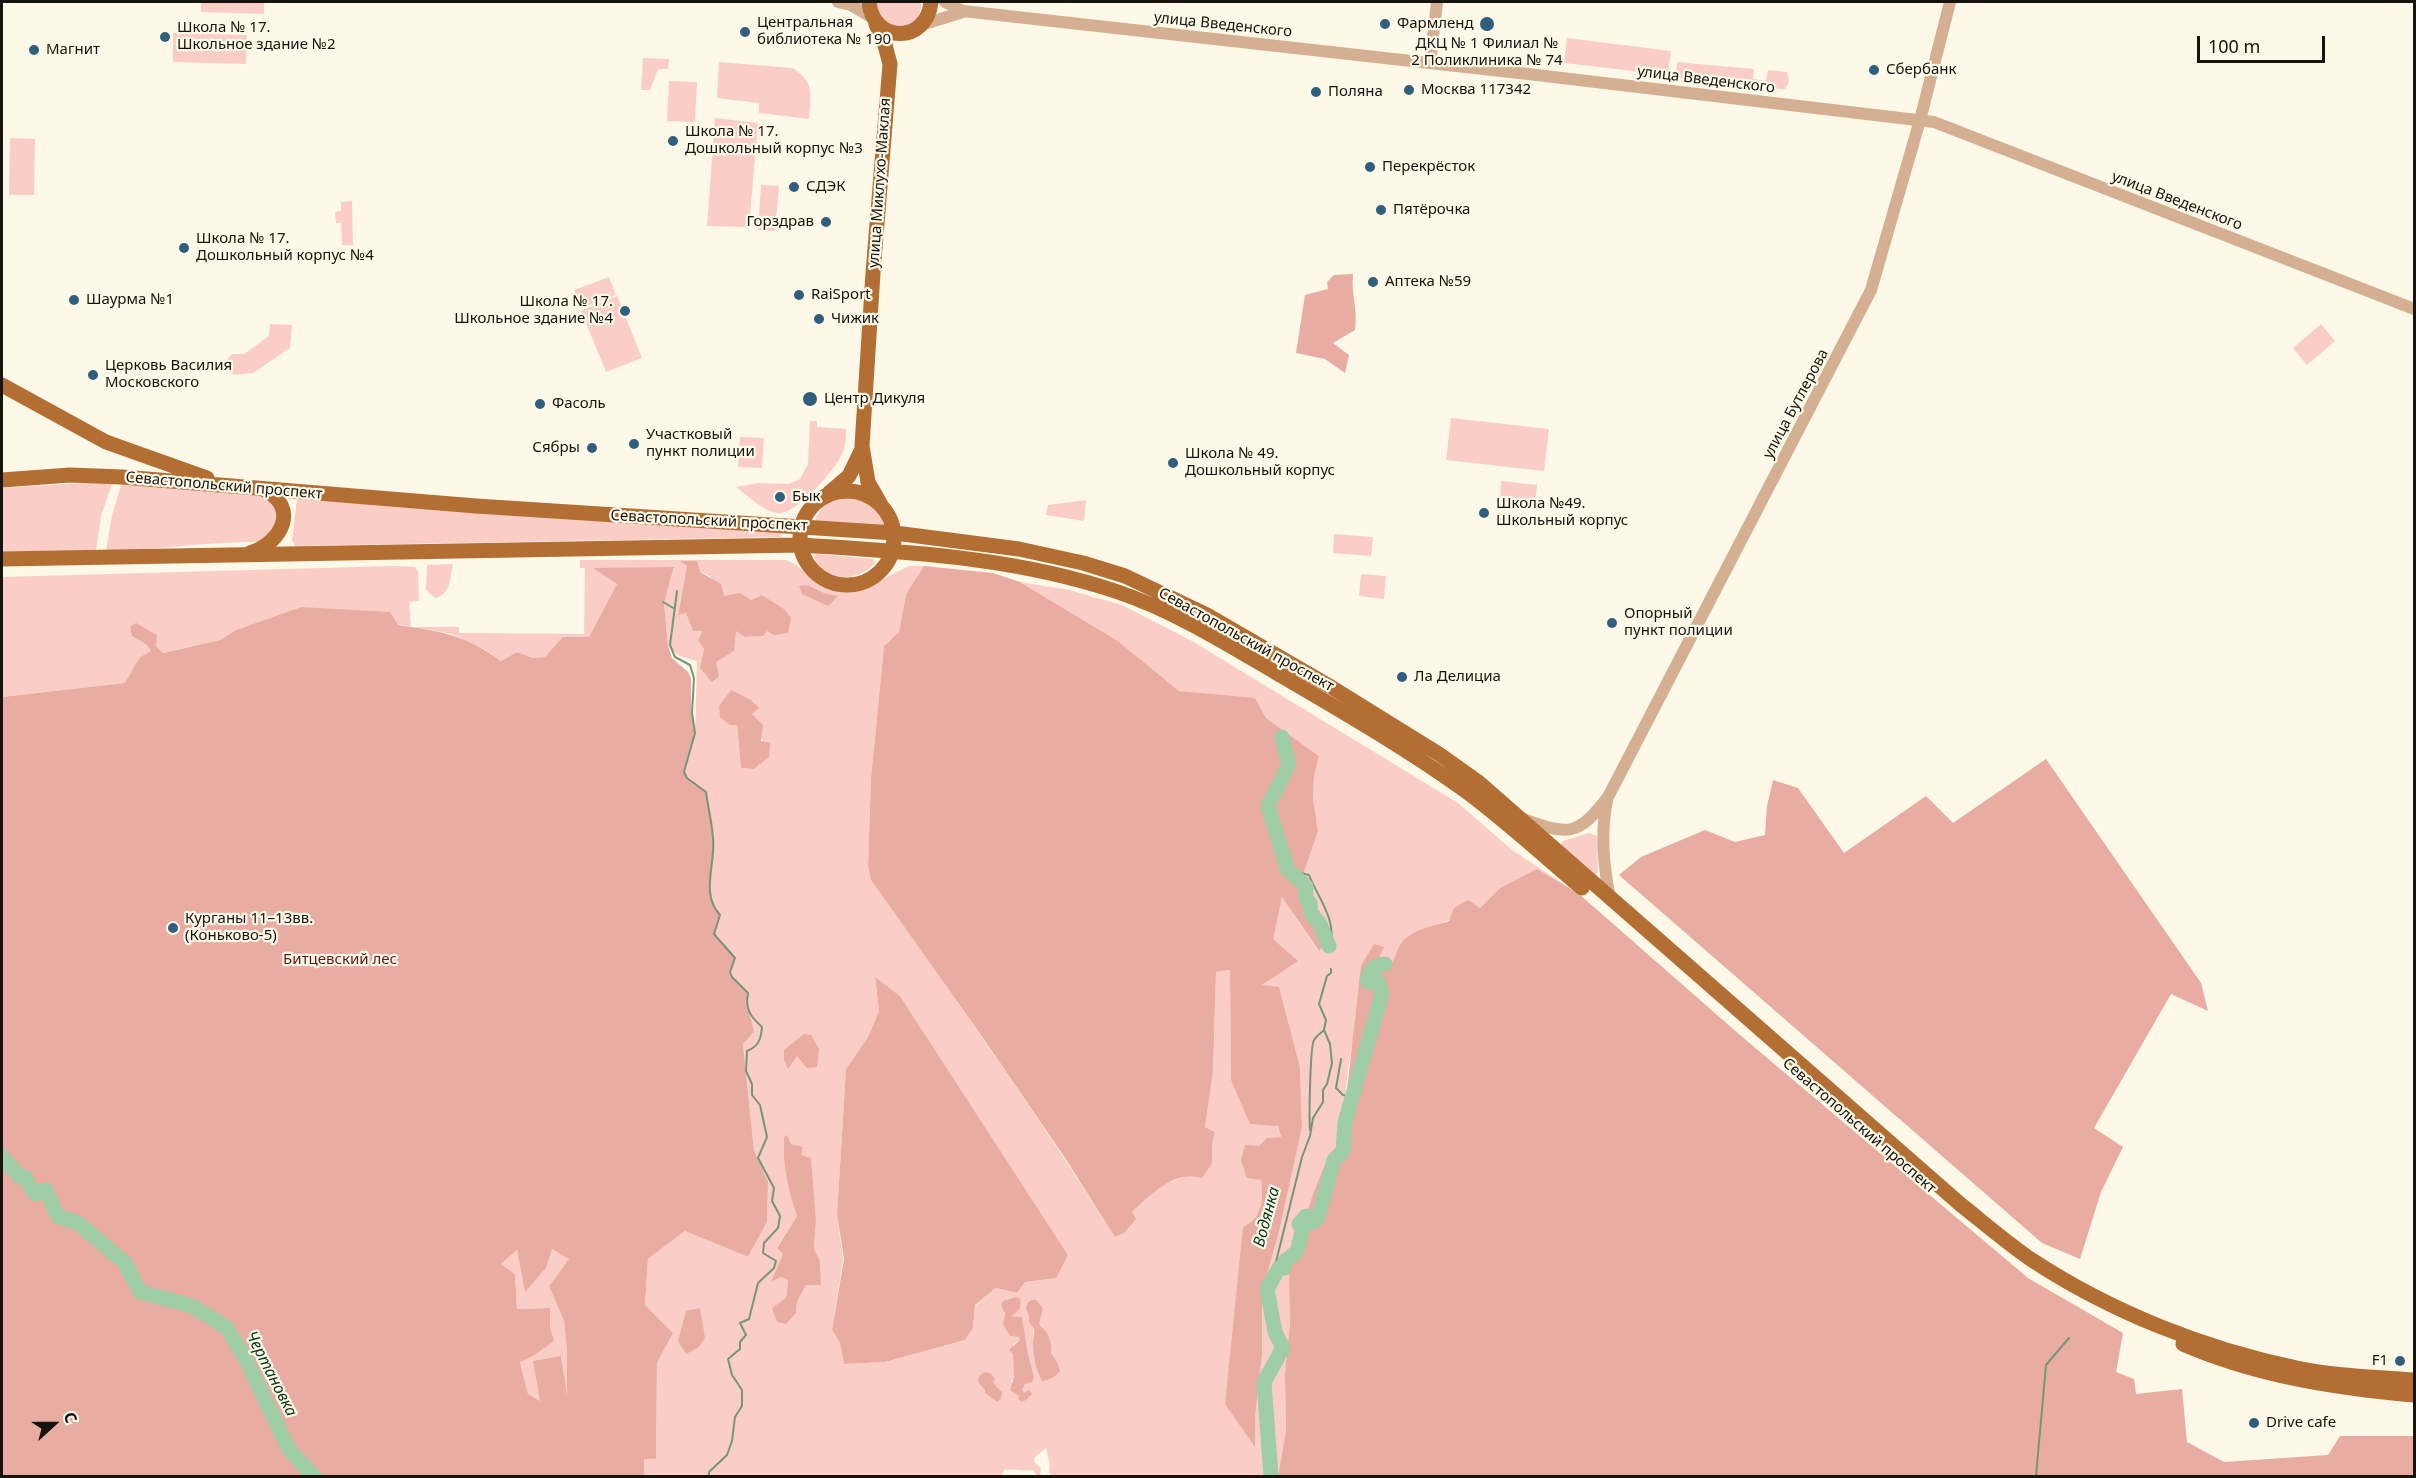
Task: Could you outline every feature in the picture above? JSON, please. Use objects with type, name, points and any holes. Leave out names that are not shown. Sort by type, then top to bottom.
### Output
[{"type":"main road","name":"улица Миклухо-Маклая","points":[[869,2],[890,64],[862,446],[868,482],[888,513],[895,533]]},
{"type":"main road","name":"улица Миклухо-Маклая","points":[[890,64],[901,44],[927,18],[931,2]]},
{"type":"main road","points":[[874,21],[894,33],[917,28]]},
{"type":"main road","points":[[2,385],[106,442],[232,487]]},
{"type":"main road","name":"улица Миклухо-Маклая","points":[[802,526],[813,506],[849,476],[862,446]]},
{"type":"main road","name":"Севастопольский проспект","points":[[2,480],[70,475],[122,477],[476,507],[895,533],[1019,549],[1083,563],[1125,576],[1207,615],[1377,715],[1455,765],[1519,818],[1960,1204],[2033,1260],[2109,1304],[2193,1338],[2239,1353],[2297,1368],[2348,1375],[2415,1380]]},
{"type":"main road","points":[[244,554],[268,544],[277,537],[282,527],[283,513],[276,496],[260,488]]},
{"type":"main road","points":[[822,499],[842,492],[853,492],[872,498],[881,505]]},
{"type":"main road","points":[[802,526],[801,545],[809,567],[818,576],[837,584],[857,582],[873,575],[889,561],[894,551],[895,533]]},
{"type":"main road","name":"Севастопольский проспект","points":[[2,559],[801,545],[894,551],[1017,566],[1119,592],[1156,607],[1206,632],[1436,770],[1505,822],[1957,1209],[2029,1266],[2106,1311],[2215,1358],[2288,1378],[2357,1390],[2415,1395]]},
{"type":"street","points":[[838,2],[851,5],[874,21]]},
{"type":"street","name":"улица Введенского","points":[[945,2],[963,11],[1934,122],[2415,309]]},
{"type":"street","points":[[1430,63],[1437,2]]},
{"type":"street","name":"улица Бутлерова","points":[[1519,818],[1544,827],[1572,831],[1592,818],[1608,797],[1871,290],[1920,120],[1950,2]]},
{"type":"street","name":"улица Введенского","points":[[917,28],[963,11]]},
{"type":"street","points":[[1369,729],[1375,730],[1380,726],[1381,720],[1377,715]]},
{"type":"street","name":"улица Бутлерова","points":[[1608,797],[1604,832],[1605,868],[1610,900]]},
{"type":"shaded area","points":[[201,2],[264,2],[264,14],[201,12]]},
{"type":"shaded area","points":[[876,2],[921,2],[920,13],[915,21],[908,25],[900,27],[892,25],[885,21],[879,13]]},
{"type":"shaded area","points":[[173,33],[247,35],[246,64],[173,62]]},
{"type":"shaded area","points":[[1567,38],[1671,51],[1668,75],[1564,63]]},
{"type":"shaded area","points":[[643,58],[669,59],[668,69],[658,69],[650,90],[641,90]]},
{"type":"shaded area","points":[[719,62],[792,68],[805,78],[810,89],[809,119],[759,113],[759,103],[717,98]]},
{"type":"shaded area","points":[[1677,62],[1754,69],[1753,79],[1766,81],[1768,70],[1787,72],[1789,82],[1785,89],[1780,89],[1676,78]]},
{"type":"shaded area","points":[[669,81],[697,82],[695,122],[667,121]]},
{"type":"shaded area","points":[[715,118],[758,123],[749,227],[707,226]]},
{"type":"shaded area","points":[[10,138],[35,139],[34,195],[9,195]]},
{"type":"shaded area","points":[[761,185],[779,186],[775,231],[758,230]]},
{"type":"shaded area","points":[[352,201],[353,245],[342,245],[341,223],[336,223],[335,212],[341,211],[341,202]]},
{"type":"shaded area","points":[[609,277],[616,295],[581,308],[574,290]]},
{"type":"shaded area","points":[[617,296],[642,358],[606,372],[581,311]]},
{"type":"shaded area","points":[[270,324],[292,325],[290,348],[253,373],[234,375],[224,363],[232,354],[244,354],[269,336]]},
{"type":"shaded area","points":[[2321,324],[2335,341],[2307,365],[2293,348]]},
{"type":"shaded area","points":[[1451,418],[1549,429],[1544,471],[1446,460]]},
{"type":"shaded area","points":[[810,421],[817,421],[817,427],[846,429],[846,439],[844,450],[837,463],[805,499],[780,513],[763,507],[736,487],[758,483],[789,484],[800,479],[808,464]]},
{"type":"shaded area","points":[[740,437],[764,438],[762,468],[738,467]]},
{"type":"shaded area","points":[[113,481],[101,516],[96,550],[2,553],[2,488]]},
{"type":"shaded area","points":[[1501,481],[1537,485],[1535,504],[1500,500]]},
{"type":"shaded area","points":[[122,482],[265,496],[276,507],[278,525],[263,542],[106,551],[112,515]]},
{"type":"shaded area","points":[[842,496],[856,497],[869,503],[879,512],[884,525],[815,519],[827,501]]},
{"type":"shaded area","points":[[297,499],[782,531],[781,537],[295,546],[292,540]]},
{"type":"shaded area","points":[[1086,500],[1084,521],[1046,515],[1048,505]]},
{"type":"shaded area","points":[[1334,534],[1373,537],[1371,556],[1333,553]]},
{"type":"shaded area","points":[[816,554],[873,559],[875,563],[860,574],[842,577],[826,572],[819,566],[814,557]]},
{"type":"shaded area","points":[[580,560],[786,560],[795,564],[822,587],[848,592],[861,590],[909,566],[924,566],[906,594],[899,632],[884,646],[871,778],[868,866],[871,880],[1026,1102],[1115,1237],[1132,1212],[1163,1184],[1191,1175],[1212,1163],[1215,1132],[1205,1127],[1213,1072],[1216,972],[1230,970],[1231,1080],[1278,1126],[1281,1137],[1261,1180],[1263,1191],[1260,1210],[1250,1224],[1243,1227],[1241,1256],[1255,1446],[1255,1417],[1262,1354],[1262,1293],[1280,1228],[1302,1125],[1300,1068],[1262,985],[1282,896],[1318,951],[1327,942],[1299,883],[1318,831],[1313,799],[1314,776],[1319,756],[1266,718],[1255,699],[1179,691],[1118,641],[1020,582],[1069,590],[1122,605],[1192,641],[1458,803],[1511,849],[1578,894],[1500,888],[1480,908],[1415,933],[1401,944],[1389,968],[1384,965],[1380,956],[1364,983],[1348,1069],[1340,1151],[1325,1164],[1309,1208],[1290,1322],[1285,1374],[1286,1431],[1278,1476],[1051,1476],[1046,1448],[1035,1457],[1034,1462],[1041,1468],[1040,1476],[1037,1476],[1033,1470],[1012,1469],[1004,1470],[1001,1476],[644,1476],[644,1458],[656,1459],[657,1363],[673,1333],[645,1305],[648,1259],[685,1231],[748,1257],[767,1222],[768,1182],[754,1150],[743,1044],[754,1032],[747,993],[732,977],[722,941],[714,934],[714,908],[709,884],[714,840],[706,792],[687,778],[684,772],[695,733],[697,661],[679,656],[668,646],[664,603],[674,568],[594,568],[617,584],[589,637],[563,637],[546,657],[533,658],[517,652],[501,661],[484,649],[452,634],[413,627],[459,627],[459,633],[584,634],[585,568],[580,568]],"holes":[[[687,566],[710,576],[724,596],[751,600],[762,595],[770,601],[763,636],[746,637],[736,630],[715,662],[700,668],[704,649],[703,631],[693,631],[686,612],[678,614]],[[758,708],[752,714],[769,757],[754,769],[741,768],[737,725]],[[875,978],[900,996],[1068,1255],[1055,1278],[1025,1282],[1017,1293],[996,1288],[975,1306],[973,1328],[965,1340],[885,1362],[844,1364],[840,1343],[832,1330],[843,1259],[837,1215],[846,1069],[868,1037],[879,1011]],[[784,1137],[801,1155],[813,1196],[816,1221],[814,1249],[820,1261],[821,1284],[806,1285],[797,1302],[796,1313],[786,1298],[788,1280],[781,1277],[772,1281],[783,1254],[777,1247],[797,1216],[786,1177]],[[1015,1297],[1015,1313],[1011,1316],[1022,1317],[1034,1377],[1025,1384],[1022,1390],[1025,1394],[1011,1382],[1014,1377],[1013,1345],[1020,1340],[1020,1337],[1010,1336],[1003,1325],[1007,1299]],[[1036,1301],[1039,1324],[1048,1334],[1051,1344],[1051,1353],[1040,1378],[1033,1340],[1034,1328],[1028,1302]]]},
{"type":"shaded area","points":[[453,564],[447,590],[435,598],[426,590],[427,565]]},
{"type":"shaded area","points":[[415,567],[418,572],[419,601],[409,602],[411,627],[301,607],[236,630],[220,640],[163,653],[156,647],[132,636],[147,645],[151,651],[140,657],[126,683],[2,697],[2,577]]},
{"type":"shaded area","points":[[1361,574],[1386,576],[1384,599],[1359,596]]},
{"type":"shaded area","points":[[1589,833],[1597,836],[1598,873],[1595,876],[1559,847],[1563,841]]},
{"type":"shaded area","points":[[552,1248],[569,1259],[549,1286],[564,1321],[567,1351],[567,1403],[561,1356],[540,1401],[528,1395],[520,1361],[533,1356],[550,1328],[550,1308],[517,1309],[515,1274],[501,1264],[517,1250],[525,1291],[546,1268]]},
{"type":"green space","points":[[1353,274],[1355,330],[1333,343],[1349,355],[1345,373],[1325,359],[1296,353],[1305,295],[1328,289],[1327,282],[1334,275]]},
{"type":"green space","points":[[680,561],[697,561],[700,572],[721,584],[724,596],[740,593],[751,600],[762,595],[784,609],[791,618],[788,633],[774,635],[767,631],[763,636],[745,637],[736,631],[734,651],[716,662],[719,676],[712,682],[700,668],[704,649],[698,640],[703,631],[693,631],[686,613],[678,615],[687,566]]},
{"type":"green space","points":[[924,566],[993,573],[1020,582],[1118,641],[1179,691],[1255,698],[1266,718],[1319,756],[1314,776],[1313,799],[1318,831],[1300,883],[1327,942],[1319,951],[1282,897],[1273,939],[1298,961],[1262,985],[1279,987],[1300,1068],[1302,1126],[1280,1228],[1262,1293],[1262,1355],[1255,1417],[1255,1447],[1225,1404],[1243,1227],[1254,1219],[1262,1201],[1261,1180],[1247,1178],[1241,1160],[1245,1145],[1259,1146],[1267,1138],[1281,1137],[1278,1126],[1250,1124],[1231,1080],[1230,970],[1216,972],[1213,1072],[1205,1127],[1215,1132],[1212,1163],[1202,1178],[1182,1177],[1172,1180],[1155,1191],[1132,1212],[1136,1219],[1124,1233],[1115,1237],[1065,1158],[983,1038],[871,880],[868,866],[871,778],[884,646],[899,632],[906,594]]},
{"type":"green space","name":"Битцевский лес","points":[[674,567],[664,603],[668,646],[672,658],[688,672],[691,678],[691,713],[695,733],[684,772],[687,778],[706,792],[713,838],[711,897],[720,915],[714,933],[735,958],[730,972],[732,977],[748,993],[748,1008],[754,1032],[743,1044],[754,1150],[768,1182],[767,1222],[748,1257],[685,1231],[648,1259],[645,1305],[673,1333],[657,1363],[656,1459],[644,1459],[644,1476],[2,1476],[2,697],[125,683],[140,657],[151,651],[147,645],[132,636],[130,627],[136,623],[157,635],[156,646],[163,653],[220,640],[236,630],[301,607],[390,612],[398,625],[464,640],[501,661],[517,652],[533,658],[545,657],[563,637],[589,637],[617,584],[593,568]],"holes":[[[552,1249],[569,1259],[549,1286],[564,1321],[567,1396],[561,1356],[533,1361],[540,1401],[528,1394],[520,1362],[554,1341],[550,1328],[550,1308],[517,1309],[515,1274],[501,1264],[517,1250],[525,1292],[546,1268]]]},
{"type":"green space","points":[[807,585],[824,593],[838,596],[828,606],[802,594],[799,586]]},
{"type":"green space","points":[[731,690],[751,700],[759,708],[752,714],[763,725],[761,741],[770,743],[769,757],[754,769],[741,768],[737,725],[730,725],[720,717],[719,706]]},
{"type":"green space","points":[[2046,759],[2201,983],[2208,1011],[2171,994],[2094,1128],[2123,1147],[2101,1192],[2080,1259],[2042,1243],[1619,875],[1641,857],[1705,830],[1735,842],[1765,835],[1767,806],[1773,780],[1798,788],[1844,853],[1926,796],[1953,823]]},
{"type":"green space","points":[[1537,869],[1579,894],[1740,1035],[2028,1278],[2123,1333],[2116,1372],[2134,1379],[2136,1394],[2182,1389],[2187,1442],[2224,1462],[2328,1455],[2340,1436],[2414,1436],[2414,1476],[1278,1476],[1286,1431],[1285,1374],[1290,1322],[1289,1270],[1325,1164],[1340,1151],[1361,966],[1374,944],[1384,947],[1380,956],[1384,965],[1389,967],[1400,945],[1409,936],[1422,929],[1449,921],[1454,908],[1468,900],[1480,908],[1500,888]]},
{"type":"green space","points":[[875,977],[900,996],[1068,1255],[1056,1278],[1025,1282],[1017,1293],[996,1288],[975,1305],[973,1328],[965,1340],[885,1362],[844,1364],[840,1343],[832,1330],[844,1259],[837,1214],[846,1069],[868,1037],[879,1011]]},
{"type":"green space","points":[[804,1034],[811,1035],[819,1049],[817,1067],[807,1068],[797,1056],[788,1069],[784,1060],[784,1050]]},
{"type":"green space","points":[[787,1135],[791,1144],[803,1147],[801,1155],[811,1158],[816,1221],[814,1249],[820,1261],[821,1285],[806,1285],[797,1302],[796,1313],[786,1324],[777,1322],[772,1308],[786,1298],[788,1280],[781,1277],[771,1282],[783,1254],[777,1248],[797,1216],[788,1187],[785,1167],[784,1137]]},
{"type":"green space","points":[[1015,1297],[1020,1298],[1021,1304],[1018,1311],[1011,1316],[1022,1317],[1034,1377],[1032,1382],[1025,1384],[1022,1390],[1024,1393],[1029,1390],[1032,1394],[1022,1402],[1018,1399],[1019,1396],[1010,1390],[1014,1377],[1013,1354],[1009,1350],[1020,1340],[1019,1337],[1010,1336],[1003,1325],[1005,1313],[1001,1305],[1003,1301]]},
{"type":"green space","points":[[1036,1300],[1043,1308],[1039,1324],[1048,1334],[1051,1353],[1060,1371],[1052,1378],[1042,1381],[1034,1358],[1034,1328],[1029,1322],[1026,1308],[1028,1302]]},
{"type":"green space","points":[[700,1308],[705,1338],[698,1348],[686,1354],[678,1341],[686,1311]]},
{"type":"green space","points":[[985,1372],[991,1374],[995,1379],[993,1383],[1002,1392],[1001,1399],[997,1402],[985,1393],[978,1382],[979,1376]]},
{"type":"waterway","points":[[677,591],[670,645],[675,657],[690,665],[694,678],[692,713],[695,733],[684,772],[687,778],[706,792],[713,838],[711,897],[720,915],[714,934],[735,958],[730,972],[748,993],[749,1012],[762,1027],[759,1042],[747,1051],[746,1071],[752,1084],[752,1095],[760,1105],[767,1137],[758,1158],[774,1188],[772,1201],[780,1216],[778,1228],[764,1243],[763,1253],[776,1261],[774,1268],[758,1283],[749,1319],[740,1323],[746,1335],[740,1342],[740,1349],[728,1359],[732,1375],[742,1390],[742,1406],[735,1417],[732,1441],[727,1455],[709,1472],[709,1476]]},
{"type":"waterway","points":[[663,602],[675,609]]},
{"type":"waterway","name":"Водянка","points":[[1282,737],[1289,764],[1268,806],[1288,870],[1306,886],[1306,899],[1310,903],[1311,913],[1320,924],[1329,946]]},
{"type":"waterway","points":[[1288,870],[1309,875],[1329,919],[1331,928],[1329,946]]},
{"type":"waterway","points":[[1271,1476],[1264,1382],[1283,1348],[1275,1332],[1267,1289],[1279,1268],[1284,1268],[1285,1261],[1297,1250],[1303,1229],[1299,1224],[1306,1216],[1311,1223],[1318,1218],[1334,1160],[1343,1151],[1345,1122],[1382,994],[1378,981],[1368,982],[1367,979],[1373,968],[1385,964]]},
{"type":"waterway","name":"Водянка","points":[[1272,1278],[1302,1157],[1310,1136],[1313,1118],[1323,1102],[1323,1090],[1327,1084],[1332,1063],[1330,1044],[1324,1030],[1326,1020],[1319,1004],[1331,969]]},
{"type":"waterway","points":[[1310,1130],[1313,1045],[1315,1039],[1324,1030]]},
{"type":"waterway","points":[[1341,1059],[1336,1088],[1343,1095],[1352,1097]]},
{"type":"waterway","name":"Чертановка","points":[[2,1156],[19,1176],[25,1177],[35,1194],[46,1190],[58,1217],[77,1222],[125,1263],[140,1292],[192,1306],[227,1328],[246,1360],[290,1451],[314,1476]]},
{"type":"waterway","points":[[2036,1476],[2046,1365],[2069,1338]]},
{"type":"place","name":"Фармленд","points":[[1385,24]]},
{"type":"place","name":"ДКЦ № 1 Филиал № 2 Поликлиника № 74","points":[[1487,24]]},
{"type":"place","name":"Центральная библиотека № 190","points":[[745,32]]},
{"type":"place","name":"Школа № 17. Школьное здание №2","points":[[165,37]]},
{"type":"place","name":"Магнит","points":[[34,50]]},
{"type":"place","name":"Сбербанк","points":[[1874,70]]},
{"type":"place","name":"Москва 117342","points":[[1409,90]]},
{"type":"place","name":"Поляна","points":[[1316,92]]},
{"type":"place","name":"Школа № 17. Дошкольный корпус №3","points":[[673,141]]},
{"type":"place","name":"Перекрёсток","points":[[1370,167]]},
{"type":"place","name":"СДЭК","points":[[794,187]]},
{"type":"place","name":"Пятёрочка","points":[[1381,210]]},
{"type":"place","name":"Горздрав","points":[[826,222]]},
{"type":"place","name":"Школа № 17. Дошкольный корпус №4","points":[[184,248]]},
{"type":"place","name":"Аптека №59","points":[[1373,282]]},
{"type":"place","name":"RaiSport","points":[[799,295]]},
{"type":"place","name":"Шаурма №1","points":[[74,300]]},
{"type":"place","name":"Школа № 17. Школьное здание №4","points":[[625,311]]},
{"type":"place","name":"Чижик","points":[[819,319]]},
{"type":"place","name":"Церковь Василия Московского","points":[[93,375]]},
{"type":"place","name":"Центр Дикуля","points":[[810,399]]},
{"type":"place","name":"Фасоль","points":[[540,404]]},
{"type":"place","name":"Участковый пункт полиции","points":[[634,444]]},
{"type":"place","name":"Сябры","points":[[592,448]]},
{"type":"place","name":"Школа № 49. Дошкольный корпус","points":[[1173,463]]},
{"type":"place","name":"Бык","points":[[780,497]]},
{"type":"place","name":"Школа №49. Школьный корпус","points":[[1484,513]]},
{"type":"place","name":"Опорный пункт полиции","points":[[1612,623]]},
{"type":"place","name":"Ла Делициа","points":[[1402,677]]},
{"type":"place","name":"Курганы 11–13вв. (Коньково-5)","points":[[173,928]]},
{"type":"place","name":"F1","points":[[2400,1361]]},
{"type":"place","name":"Drive cafe","points":[[2254,1423]]}]
